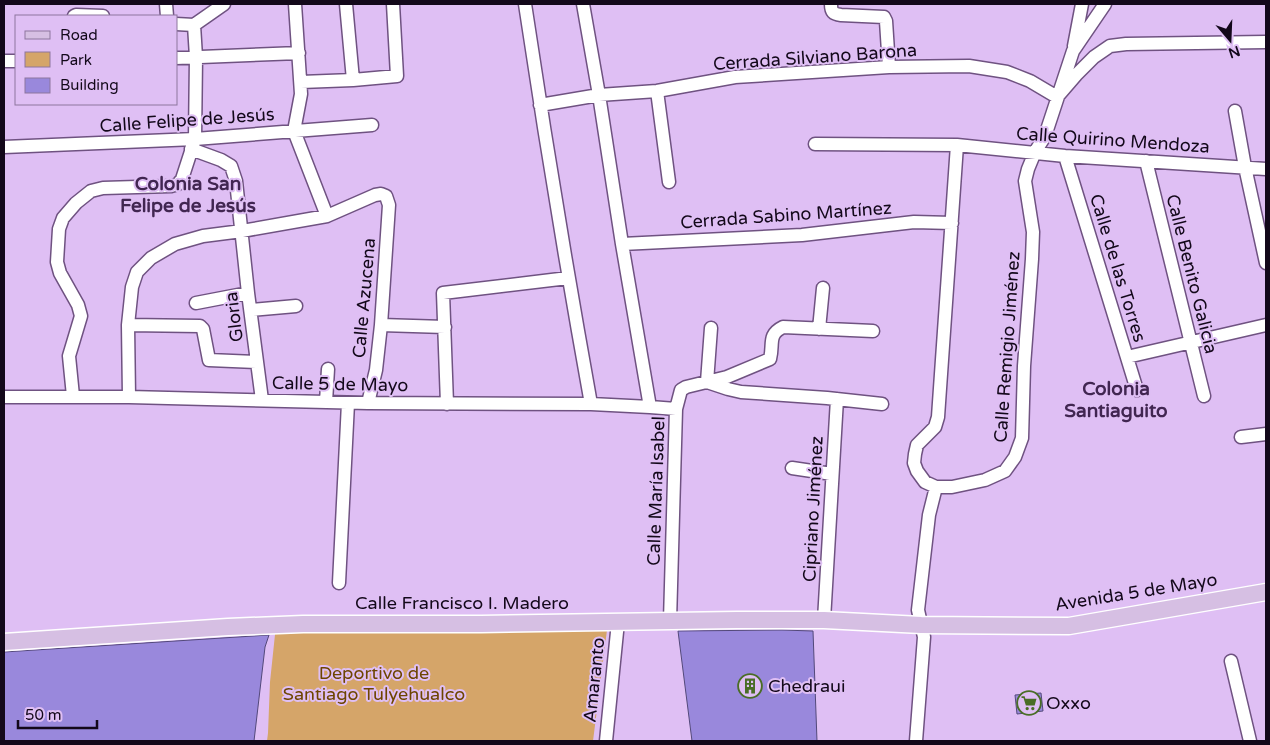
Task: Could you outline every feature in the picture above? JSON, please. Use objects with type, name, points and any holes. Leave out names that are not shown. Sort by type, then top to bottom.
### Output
[{"type":"main road","name":"Avenida 5 de Mayo","points":[[922,625],[1069,626],[1266,592]]},
{"type":"main road","name":"Calle Francisco I. Madero","points":[[4,642],[304,624],[824,620],[922,625]]},
{"type":"street","points":[[178,24],[194,25],[224,4]]},
{"type":"street","points":[[129,396],[128,325],[132,288],[138,272],[151,258],[175,244],[204,236],[327,216],[294,131],[301,94],[295,4]]},
{"type":"street","points":[[346,4],[354,80]]},
{"type":"street","points":[[301,82],[397,76],[393,4]]},
{"type":"street","points":[[525,4],[568,278],[591,404]]},
{"type":"street","points":[[583,4],[600,95],[622,244],[650,407]]},
{"type":"street","points":[[831,4],[831,10],[834,14],[884,17],[886,21],[889,67]]},
{"type":"street","points":[[1073,51],[1082,4]]},
{"type":"street","points":[[1073,51],[1106,4]]},
{"type":"street","points":[[73,396],[69,356],[81,316],[78,305],[60,273],[57,262],[59,229],[63,218],[76,203],[91,191],[103,188],[171,186],[178,184],[182,180],[193,144],[196,58],[194,25]]},
{"type":"street","points":[[1057,97],[1094,57],[1110,46],[1126,44],[1266,42]]},
{"type":"street","name":"Calle Remigio Jiménez","points":[[936,487],[952,487],[985,480],[1005,471],[1015,457],[1022,438],[1024,366],[1031,288],[1033,232],[1025,181],[1035,152],[1044,136],[1073,51]]},
{"type":"street","points":[[178,58],[299,53]]},
{"type":"street","name":"Cerrada Silviano Barona","points":[[540,105],[600,95],[657,91],[735,77],[889,67],[969,66],[1007,72],[1030,81],[1057,97]]},
{"type":"street","points":[[657,91],[669,182]]},
{"type":"street","points":[[1235,111],[1266,263]]},
{"type":"street","name":"Calle Felipe de Jesús","points":[[4,147],[193,144],[294,131],[372,125]]},
{"type":"street","name":"Gloria","points":[[193,144],[231,166],[236,181],[262,400]]},
{"type":"street","name":"Calle Quirino Mendoza","points":[[815,144],[957,145],[1065,156],[1266,169]]},
{"type":"street","points":[[916,741],[924,637],[918,610],[929,515],[936,487],[925,482],[914,463],[917,445],[935,427],[938,417],[957,145]]},
{"type":"street","name":"Calle de las Torres","points":[[1065,156],[1137,390]]},
{"type":"street","name":"Calle Benito Galicia","points":[[1146,161],[1204,396]]},
{"type":"street","name":"Calle Azucena","points":[[327,216],[375,195],[381,194],[386,196],[389,205],[381,326],[376,370],[368,403]]},
{"type":"street","name":"Cerrada Sabino Martínez","points":[[622,244],[802,235],[914,222],[952,223]]},
{"type":"street","points":[[447,404],[443,293],[568,278]]},
{"type":"street","points":[[819,328],[823,288]]},
{"type":"street","points":[[196,302],[248,293]]},
{"type":"street","points":[[251,310],[296,306]]},
{"type":"street","points":[[128,325],[200,326],[209,360],[256,362]]},
{"type":"street","points":[[1127,357],[1266,325]]},
{"type":"street","points":[[381,326],[445,327]]},
{"type":"street","points":[[706,382],[727,377],[770,359],[772,337],[776,330],[783,326],[873,331]]},
{"type":"street","points":[[706,382],[711,328]]},
{"type":"street","points":[[326,402],[328,370]]},
{"type":"street","points":[[706,382],[740,392],[882,404]]},
{"type":"street","name":"Calle María Isabel","points":[[670,621],[676,410],[681,390],[706,382]]},
{"type":"street","name":"Calle 5 de Mayo","points":[[4,397],[129,396],[348,403],[591,404],[676,410]]},
{"type":"street","name":"Cipriano Jiménez","points":[[824,620],[837,400]]},
{"type":"street","points":[[339,583],[348,403]]},
{"type":"street","points":[[1241,437],[1266,434]]},
{"type":"street","points":[[792,468],[832,474]]},
{"type":"street","name":"Amaranto","points":[[606,741],[618,622]]},
{"type":"street","points":[[1231,661],[1250,741]]},
{"type":"green space","name":"Deportivo de Santiago Tulyehualco","points":[[276,625],[607,630],[593,741],[267,741],[270,682]]},
{"type":"building","name":"Chedraui","points":[[678,631],[813,631],[817,741],[692,741]]},
{"type":"building","points":[[269,635],[265,647],[254,741],[4,741],[4,652]]},
{"type":"building","name":"Oxxo","points":[[1041,693],[1043,711],[1017,714],[1015,695]]},
{"type":"place","name":"Chedraui","points":[[750,686]]},
{"type":"place","name":"Oxxo","points":[[1029,703]]},
{"type":"district","name":"Colonia San Felipe de Jesús","points":[[188,194]]},
{"type":"district","name":"Colonia Santiaguito","points":[[1116,399]]}]
